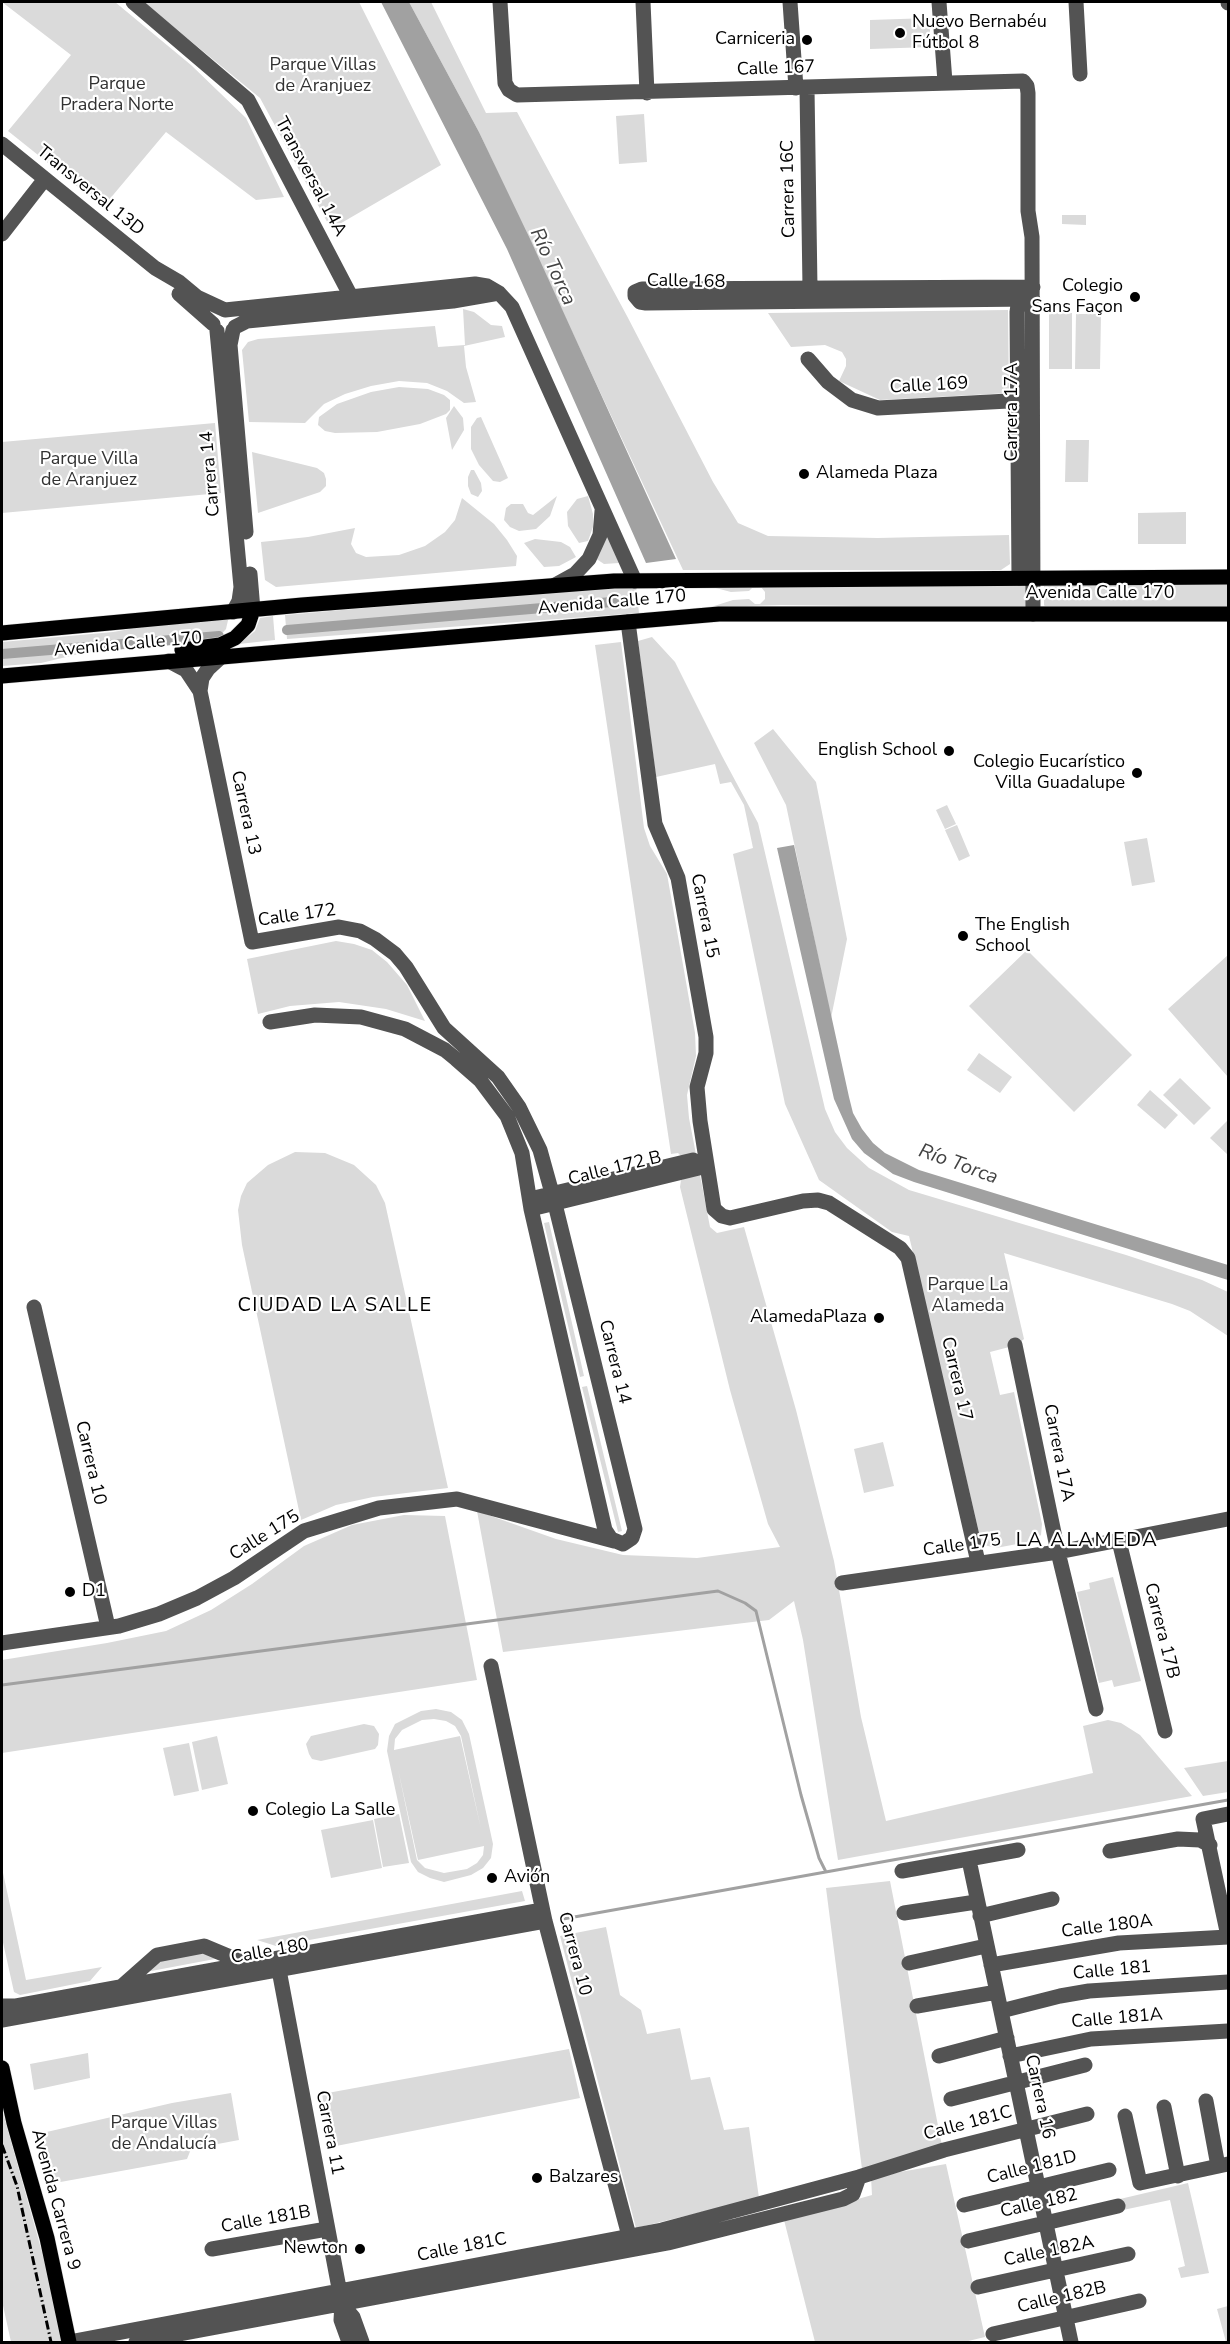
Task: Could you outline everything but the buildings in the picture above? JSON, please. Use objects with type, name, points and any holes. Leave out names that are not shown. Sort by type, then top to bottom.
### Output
[{"type":"main road","name":"Avenida Calle 170","points":[[2,633],[555,585],[635,581],[1228,577]]},
{"type":"main road","points":[[82,669],[110,665],[156,653],[208,647],[228,642],[246,628],[253,610]]},
{"type":"main road","name":"Avenida Calle 170","points":[[2,676],[744,613],[1228,614]]},
{"type":"main road","name":"Avenida Carrera 9","points":[[2,2068],[14,2123],[47,2238],[69,2342]]},
{"type":"street","name":"Transversal 14A","points":[[133,2],[248,100],[355,304]]},
{"type":"street","name":"Calle 167","points":[[501,2],[505,83],[509,90],[517,95],[647,93],[1014,80],[1023,81],[1028,93]]},
{"type":"street","points":[[643,2],[647,93]]},
{"type":"street","name":"Carrera 16C","points":[[790,2],[801,88],[810,288]]},
{"type":"street","points":[[939,2],[945,82]]},
{"type":"street","points":[[1077,2],[1080,74]]},
{"type":"street","name":"Carrera 17A","points":[[1028,93],[1028,211],[1032,237],[1026,293],[1017,312],[1026,400],[1026,578],[1033,614]]},
{"type":"street","name":"Transversal 13D","points":[[2,144],[155,268]]},
{"type":"street","points":[[2,234],[44,180]]},
{"type":"street","points":[[155,268],[179,282],[205,302],[234,316],[234,328]]},
{"type":"street","points":[[155,268],[173,289],[215,328],[226,333],[247,321],[475,285],[487,286],[500,293],[512,307],[635,581]]},
{"type":"street","name":"Calle 168","points":[[810,288],[1026,293],[646,303],[640,302],[635,296],[635,292],[642,289],[810,288]]},
{"type":"street","points":[[215,328],[214,315],[225,310],[355,304]]},
{"type":"street","name":"Carrera 14","points":[[215,328],[241,587],[239,601],[233,612]]},
{"type":"street","name":"Carrera 14","points":[[234,328],[230,345],[253,610]]},
{"type":"street","name":"Calle 169","points":[[808,359],[828,382],[852,400],[878,408],[1026,400]]},
{"type":"street","points":[[555,585],[575,574],[594,551],[602,526],[599,500]]},
{"type":"street","name":"Carrera 15","points":[[628,622],[655,824],[678,878],[706,1036],[706,1053],[697,1088],[714,1209],[722,1216]]},
{"type":"street","points":[[200,691],[202,678],[221,657]]},
{"type":"street","name":"Carrera 13","points":[[169,661],[186,670],[200,691],[252,942]]},
{"type":"street","name":"Calle 172","points":[[252,942],[339,927],[360,931],[399,958],[415,979],[444,1028]]},
{"type":"street","points":[[270,1022],[315,1015],[361,1017],[405,1029],[445,1050],[456,1059],[480,1080],[507,1116],[522,1153],[530,1204],[605,1530],[611,1539],[623,1544]]},
{"type":"street","points":[[444,1028],[456,1059]]},
{"type":"street","name":"Carrera 14","points":[[444,1028],[498,1077],[519,1107],[540,1150],[636,1529],[632,1539],[623,1544]]},
{"type":"street","name":"Calle 172 B","points":[[530,1204],[706,1162]]},
{"type":"street","name":"Carrera 17","points":[[722,1216],[730,1218],[803,1201],[818,1200],[829,1203],[900,1248],[908,1258],[978,1562]]},
{"type":"street","name":"Carrera 10","points":[[34,1307],[108,1628]]},
{"type":"street","name":"Carrera 17A","points":[[1015,1345],[1058,1552],[1096,1709]]},
{"type":"street","name":"Calle 175","points":[[2,1643],[108,1628],[159,1614],[197,1598],[269,1557],[304,1531],[341,1518],[399,1505],[457,1499],[623,1544]]},
{"type":"street","name":"Calle 175","points":[[842,1583],[1058,1552],[1228,1519]]},
{"type":"street","name":"Carrera 17B","points":[[1119,1541],[1165,1731]]},
{"type":"street","name":"Carrera 10","points":[[491,1666],[544,1916],[631,2243]]},
{"type":"street","points":[[1228,1814],[1203,1819],[1228,1937]]},
{"type":"street","points":[[1110,1851],[1178,1839],[1200,1840],[1210,1845]]},
{"type":"street","points":[[902,1871],[1018,1850]]},
{"type":"street","name":"Carrera 16","points":[[969,1860],[1071,2343]]},
{"type":"street","points":[[904,1913],[978,1909],[1052,1899]]},
{"type":"street","name":"Calle 180","points":[[2,2006],[12,2007],[247,1964],[544,1916]]},
{"type":"street","name":"Calle 180","points":[[2,2020],[279,1970],[544,1916]]},
{"type":"street","name":"Calle 180A","points":[[991,1965],[1119,1943],[1228,1937]]},
{"type":"street","points":[[120,1987],[157,1955],[204,1946],[247,1964]]},
{"type":"street","points":[[909,1963],[986,1946]]},
{"type":"street","name":"Carrera 11","points":[[279,1970],[340,2298],[341,2320],[349,2343]]},
{"type":"street","name":"Calle 181","points":[[1001,2011],[1052,1997],[1089,1991],[1228,1982]]},
{"type":"street","points":[[917,2006],[996,1992]]},
{"type":"street","name":"Calle 181A","points":[[1010,2056],[1091,2039],[1228,2031]]},
{"type":"street","points":[[939,2056],[1007,2038]]},
{"type":"street","points":[[951,2099],[1085,2066]]},
{"type":"street","points":[[1125,2115],[1140,2183],[1223,2165],[1206,2101]]},
{"type":"street","points":[[1164,2107],[1178,2176]]},
{"type":"street","name":"Calle 181C","points":[[69,2342],[207,2323],[631,2243],[680,2226],[859,2177],[944,2150],[1088,2114]]},
{"type":"street","name":"Calle 181D","points":[[964,2205],[1109,2170]]},
{"type":"street","name":"Calle 182","points":[[968,2241],[1118,2206]]},
{"type":"street","name":"Calle 181B","points":[[212,2249],[327,2229]]},
{"type":"street","name":"Calle 182A","points":[[978,2288],[1128,2254]]},
{"type":"street","name":"Carrera 11","points":[[340,2298],[353,2317],[362,2343]]},
{"type":"street","name":"Calle 182B","points":[[993,2334],[1139,2301]]},
{"type":"street","points":[[207,2323],[221,2343]]},
{"type":"street","name":"Calle 181C","points":[[136,2343],[207,2323]]},
{"type":"green space","name":"Parque Pradera Norte","points":[[2,2],[115,2],[191,65],[246,118],[284,197],[256,200],[166,132],[103,207],[8,131],[71,55]]},
{"type":"green space","name":"Parque Villas de Aranjuez","points":[[143,2],[359,2],[441,165],[331,229],[260,98]]},
{"type":"green space","points":[[409,2],[431,2],[486,113],[517,112],[713,482],[738,523],[768,536],[878,538],[1009,535],[1010,564],[1001,570],[683,570],[479,132]]},
{"type":"green space","name":"Nuevo Bernabéu Fútbol 8","points":[[930,18],[930,47],[870,49],[870,20]]},
{"type":"green space","points":[[644,114],[647,162],[619,164],[616,116]]},
{"type":"green space","points":[[1062,215],[1086,215],[1086,225],[1062,224]]},
{"type":"green space","points":[[463,309],[474,312],[491,325],[502,326],[505,337],[464,346],[466,367],[476,402],[464,403],[447,391],[427,383],[399,381],[345,394],[324,404],[305,423],[249,422],[242,350],[248,342],[258,339],[435,326],[438,347],[465,345]]},
{"type":"green space","points":[[1008,310],[1009,393],[880,400],[839,381],[846,366],[846,359],[842,352],[825,345],[791,347],[768,313]]},
{"type":"green space","points":[[1049,313],[1072,313],[1072,369],[1049,369]]},
{"type":"green space","points":[[1076,314],[1101,314],[1100,369],[1075,369]]},
{"type":"green space","points":[[399,387],[428,389],[444,395],[450,400],[450,410],[446,414],[420,424],[377,432],[335,433],[325,431],[318,425],[319,417],[337,404],[371,392]]},
{"type":"green space","points":[[454,406],[463,418],[464,430],[452,450],[446,418]]},
{"type":"green space","points":[[481,417],[508,478],[500,482],[493,481],[479,465],[471,449],[471,427],[477,418]]},
{"type":"green space","name":"Parque Villa de Aranjuez","points":[[215,423],[221,493],[2,513],[2,442]]},
{"type":"green space","points":[[1066,440],[1089,440],[1088,482],[1065,482]]},
{"type":"green space","points":[[252,452],[317,468],[324,473],[326,486],[320,492],[258,513]]},
{"type":"green space","points":[[471,470],[474,470],[481,483],[482,491],[478,497],[471,494],[468,486]]},
{"type":"green space","points":[[557,496],[550,516],[536,529],[519,531],[510,527],[504,520],[506,508],[511,504],[523,504],[528,513],[533,515]]},
{"type":"green space","points":[[588,496],[593,514],[593,527],[588,541],[579,543],[568,526],[567,512],[577,499]]},
{"type":"green space","points":[[462,498],[494,524],[507,540],[517,556],[516,566],[276,587],[265,580],[261,542],[308,537],[355,528],[351,544],[356,553],[366,557],[399,555],[425,546],[445,532],[455,520]]},
{"type":"green space","points":[[1186,512],[1186,544],[1138,544],[1138,513]]},
{"type":"green space","points":[[607,535],[619,563],[604,564],[595,558]]},
{"type":"green space","points":[[535,539],[561,542],[570,547],[576,557],[559,566],[544,567],[524,543]]},
{"type":"green space","points":[[1228,582],[1228,606],[1046,608],[1044,605],[1044,585]]},
{"type":"green space","points":[[1025,583],[1028,606],[1024,608],[781,605],[711,607],[733,600],[749,599],[755,604],[760,604],[765,599],[765,592],[761,587],[753,587],[749,591],[731,592],[712,587]]},
{"type":"green space","points":[[636,586],[639,613],[287,639],[285,615]]},
{"type":"green space","points":[[229,616],[226,629],[219,637],[206,642],[83,653],[41,663],[2,666],[2,642],[113,632],[175,621]]},
{"type":"green space","points":[[273,616],[275,640],[239,644],[255,631],[260,618]]},
{"type":"green space","name":"Parque La Alameda","points":[[652,637],[675,662],[758,823],[825,1109],[835,1132],[847,1148],[869,1168],[909,1190],[1126,1255],[1202,1280],[1228,1292],[1228,1336],[1190,1311],[1172,1304],[1004,1253],[1024,1339],[1017,1345],[990,1352],[1000,1395],[1014,1392],[1042,1524],[1041,1535],[1033,1541],[996,1548],[984,1545],[981,1541],[909,1236],[892,1232],[819,1180],[785,1104],[733,854],[753,848],[744,805],[731,782],[720,784],[715,764],[656,777],[638,641]]},
{"type":"green space","points":[[621,642],[644,828],[650,846],[667,874],[695,1033],[696,1056],[687,1095],[689,1118],[710,1227],[717,1233],[744,1227],[796,1410],[834,1561],[861,1717],[886,1821],[1093,1773],[1083,1726],[1108,1720],[1121,1723],[1140,1735],[1192,1796],[838,1860],[803,1640],[794,1601],[769,1620],[503,1652],[477,1511],[556,1539],[623,1555],[697,1558],[780,1547],[768,1524],[730,1390],[680,1187],[681,1180],[686,1178],[683,1158],[678,1153],[671,1154],[595,645]]},
{"type":"green space","points":[[773,729],[816,782],[847,939],[831,1018],[786,805],[754,743]]},
{"type":"green space","points":[[947,805],[956,824],[945,829],[936,810]]},
{"type":"green space","points":[[957,825],[970,856],[959,861],[945,830]]},
{"type":"green space","points":[[1147,838],[1155,882],[1132,886],[1124,842]]},
{"type":"green space","points":[[336,941],[372,950],[387,962],[407,985],[425,1021],[386,1009],[339,1002],[290,1006],[258,1014],[247,959]]},
{"type":"green space","points":[[1027,950],[1132,1055],[1074,1112],[969,1006]]},
{"type":"green space","points":[[1228,955],[1228,1077],[1168,1009]]},
{"type":"green space","points":[[979,1053],[1012,1077],[1000,1093],[967,1070]]},
{"type":"green space","points":[[1180,1078],[1211,1108],[1194,1125],[1163,1095]]},
{"type":"green space","points":[[1150,1090],[1178,1115],[1165,1129],[1137,1105]]},
{"type":"green space","points":[[1227,1121],[1228,1123],[1228,1155],[1210,1138]]},
{"type":"green space","points":[[295,1152],[325,1153],[354,1165],[376,1185],[385,1203],[448,1488],[373,1497],[336,1505],[301,1520],[242,1245],[238,1210],[247,1183],[268,1165]]},
{"type":"green space","points":[[549,1222],[584,1376],[580,1377],[544,1223]]},
{"type":"green space","points":[[587,1386],[622,1531],[618,1532],[582,1387]]},
{"type":"green space","points":[[883,1442],[894,1486],[864,1493],[854,1449]]},
{"type":"green space","points":[[404,1515],[445,1516],[477,1680],[2,1753],[2,1660],[166,1631],[211,1610],[252,1584],[304,1546],[352,1525]]},
{"type":"green space","points":[[1113,1577],[1141,1681],[1114,1687],[1112,1680],[1099,1683],[1077,1592],[1090,1589],[1089,1583]]},
{"type":"green space","points":[[436,1709],[451,1712],[462,1720],[469,1734],[493,1844],[491,1858],[483,1868],[471,1875],[444,1882],[418,1872],[411,1862],[387,1751],[389,1736],[395,1724],[421,1711]],"holes":[[[422,1720],[446,1721],[455,1726],[461,1736],[481,1829],[460,1736],[394,1750],[395,1739],[402,1730]],[[398,1769],[418,1860],[484,1846],[483,1855],[477,1863],[467,1869],[444,1873],[425,1868],[417,1860]]]},
{"type":"green space","points":[[364,1724],[374,1726],[379,1734],[378,1745],[375,1749],[321,1761],[312,1759],[306,1744],[311,1736]]},
{"type":"green space","points":[[217,1736],[228,1784],[202,1790],[192,1742]]},
{"type":"green space","points":[[189,1743],[199,1791],[174,1796],[163,1748]]},
{"type":"green space","points":[[1228,1761],[1228,1792],[1203,1796],[1184,1768]]},
{"type":"green space","points":[[399,1814],[409,1863],[383,1867],[374,1819]]},
{"type":"green space","points":[[373,1820],[382,1868],[331,1878],[321,1830]]},
{"type":"green space","points":[[2,1868],[26,1980],[102,1967],[90,1981],[20,1995],[14,1992],[2,1938]]},
{"type":"green space","points":[[890,1881],[942,2146],[862,2169],[826,1888]]},
{"type":"green space","points":[[522,1891],[525,1901],[276,1946],[257,1940]]},
{"type":"green space","points":[[606,1927],[620,1995],[641,2010],[647,2034],[680,2028],[691,2080],[710,2077],[724,2130],[749,2127],[759,2198],[636,2228],[560,1936]]},
{"type":"green space","points":[[205,1951],[220,1958],[146,1972],[159,1959]]},
{"type":"green space","points":[[569,2049],[580,2098],[331,2147],[322,2094]]},
{"type":"green space","points":[[88,2053],[90,2078],[34,2090],[30,2064]]},
{"type":"green space","name":"Parque Villas de Andalucía","points":[[231,2093],[239,2140],[191,2149],[187,2159],[55,2183],[38,2134],[172,2103]]},
{"type":"green space","points":[[2,2109],[45,2263],[62,2342],[11,2342],[2,2301]]},
{"type":"green space","points":[[946,2164],[985,2337],[964,2342],[815,2342],[784,2220],[872,2195],[871,2177]]},
{"type":"green space","points":[[1188,2183],[1209,2273],[1181,2278],[1178,2268],[1185,2266],[1170,2200],[1123,2210],[1120,2199]]},
{"type":"green space","points":[[1228,2306],[1228,2342],[1226,2342],[1217,2309]]},
{"type":"shaded area","points":[[381,2],[409,2],[479,132],[676,559],[646,563],[507,249]]},
{"type":"shaded area","points":[[794,845],[853,1113],[873,1143],[885,1153],[919,1170],[1228,1265],[1228,1280],[914,1182],[893,1174],[864,1153],[852,1139],[834,1099],[777,848]]},
{"type":"waterway","points":[[287,630],[635,600]]},
{"type":"waterway","points":[[2,654],[219,636]]},
{"type":"waterway","points":[[2,1685],[718,1591],[745,1603],[756,1611],[801,1795],[819,1858],[826,1872]]},
{"type":"waterway","points":[[563,1919],[1228,1800]]},
{"type":"railway","points":[[2,2145],[17,2186],[51,2342]]},
{"type":"place","name":"Nuevo Bernabéu Fútbol 8","points":[[900,33]]},
{"type":"place","name":"Carniceria","points":[[807,40]]},
{"type":"place","name":"Colegio Sans Façon","points":[[1135,297]]},
{"type":"place","name":"Alameda Plaza","points":[[804,474]]},
{"type":"place","name":"English School","points":[[949,751]]},
{"type":"place","name":"Colegio Eucarístico Villa Guadalupe","points":[[1137,773]]},
{"type":"place","name":"The English School","points":[[963,936]]},
{"type":"place","name":"AlamedaPlaza","points":[[879,1318]]},
{"type":"place","name":"D1","points":[[70,1592]]},
{"type":"place","name":"Colegio La Salle","points":[[253,1811]]},
{"type":"place","name":"Avión","points":[[492,1878]]},
{"type":"place","name":"Balzares","points":[[537,2178]]},
{"type":"place","name":"Newton","points":[[360,2249]]},
{"type":"district","name":"CIUDAD LA SALLE","points":[[335,1306]]},
{"type":"district","name":"LA ALAMEDA","points":[[1087,1541]]},
{"type":"water label","name":"Río Torca","points":[[552,267]]},
{"type":"water label","name":"Río Torca","points":[[958,1165]]}]
